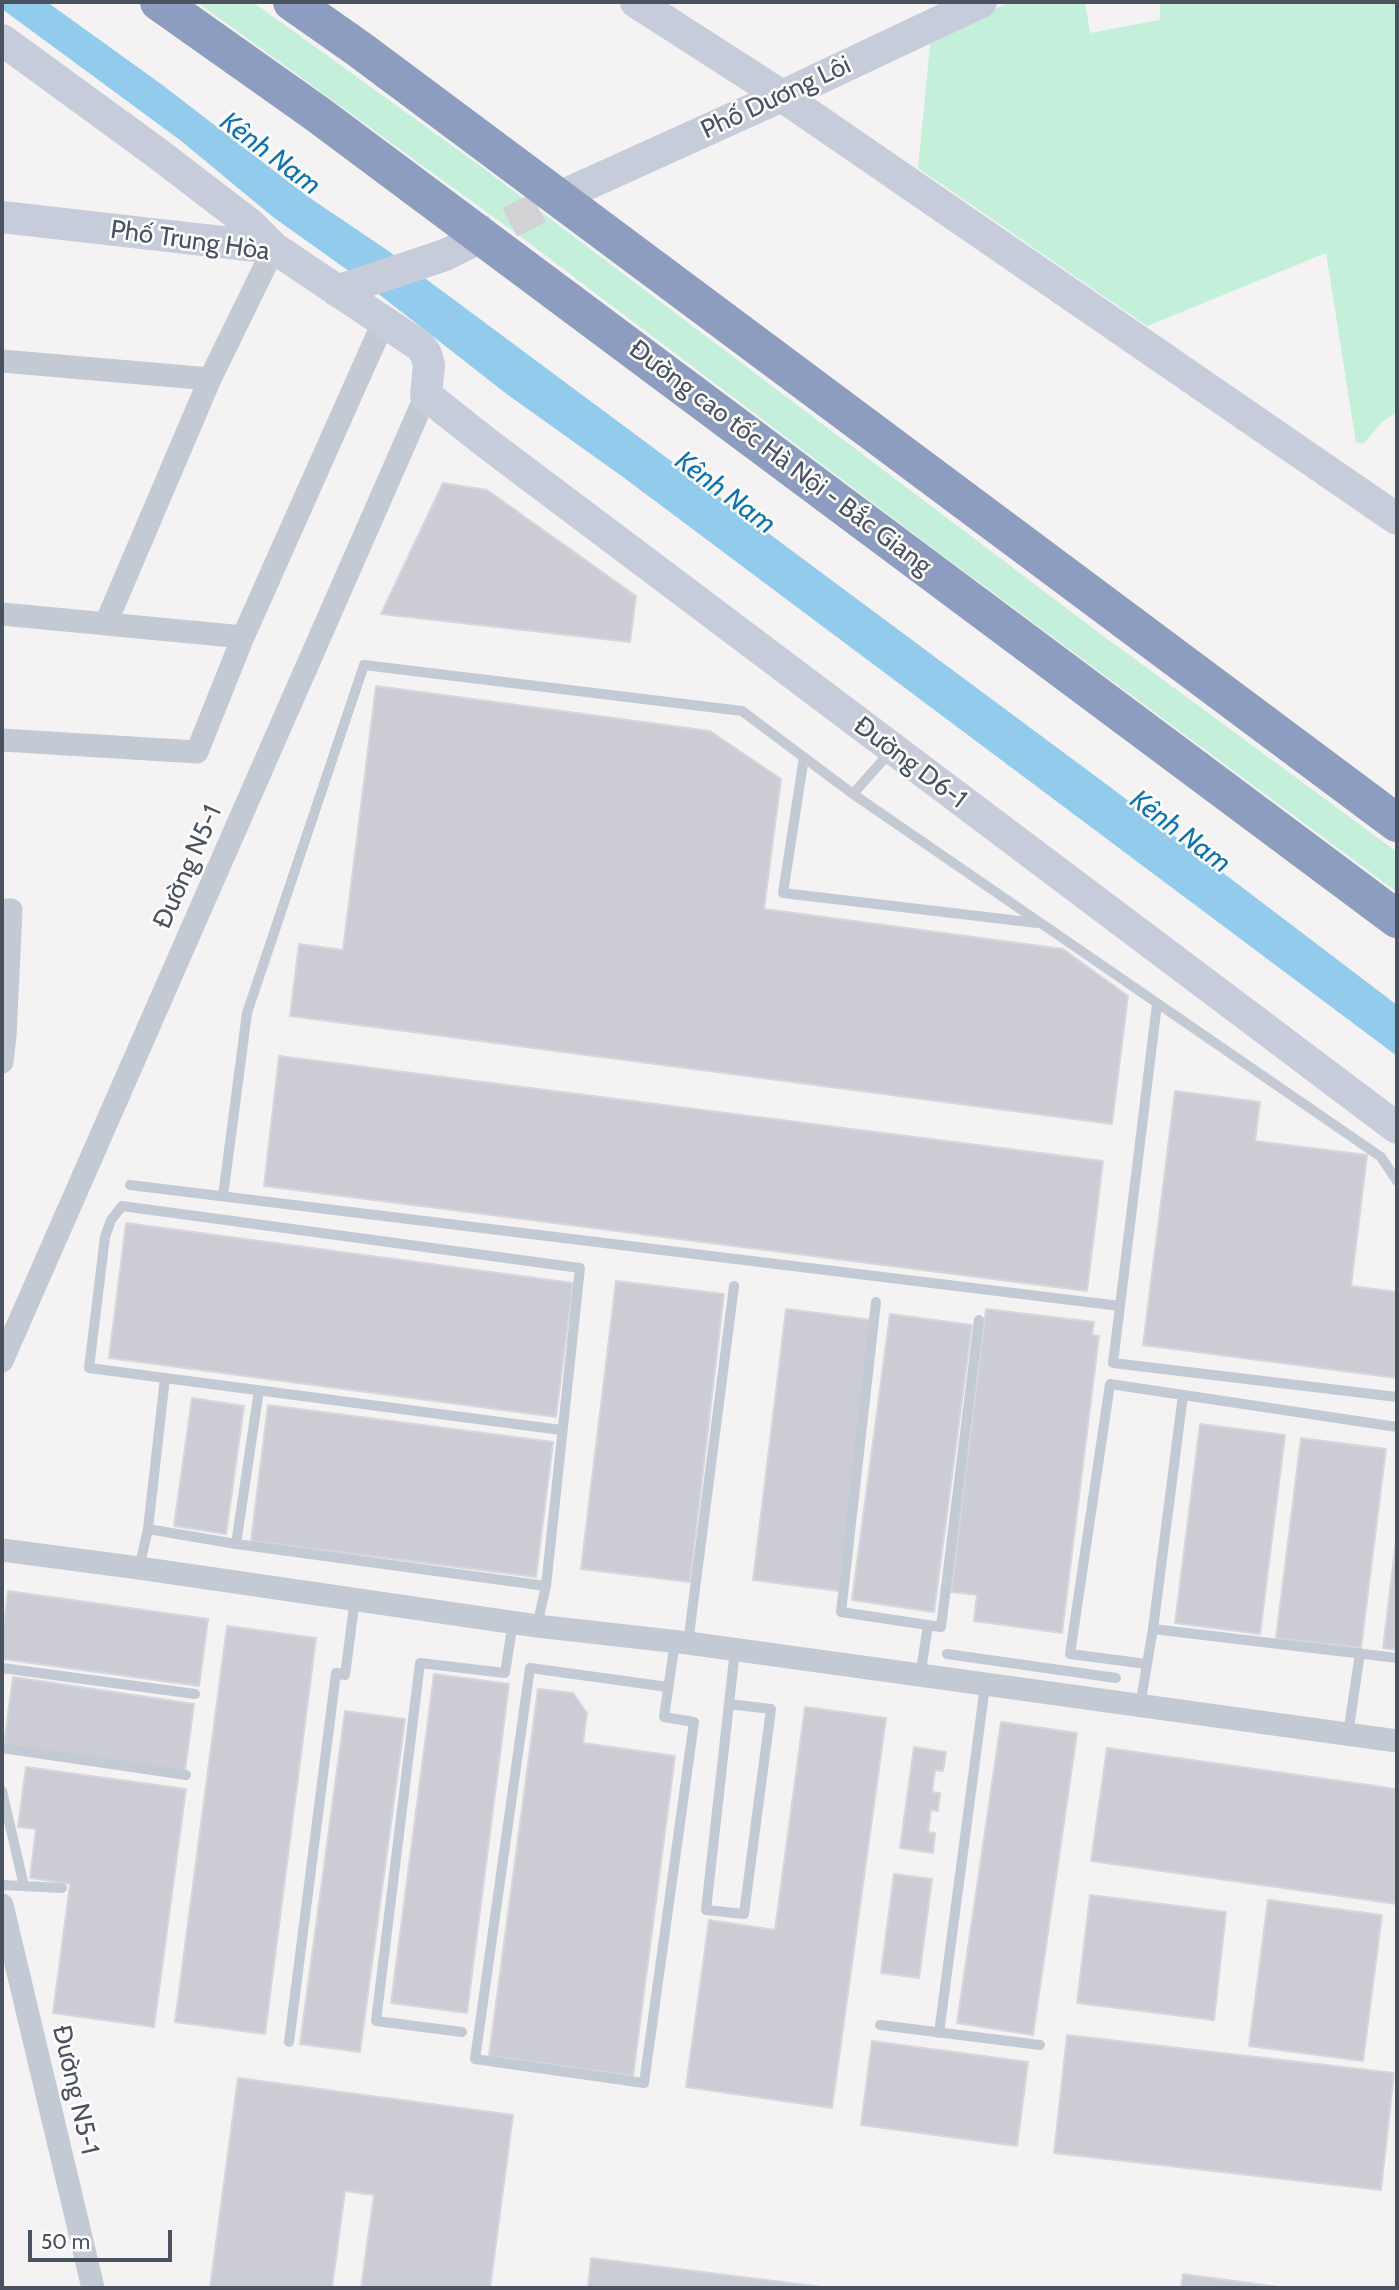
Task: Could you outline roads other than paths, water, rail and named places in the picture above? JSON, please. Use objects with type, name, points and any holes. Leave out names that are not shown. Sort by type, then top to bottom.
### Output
[{"type":"highway","name":"Đường cao tốc Hà Nội - Bắc Giang","points":[[159,2],[327,121],[1397,919]]},
{"type":"highway","points":[[292,2],[393,74],[1397,823]]},
{"type":"street","points":[[636,2],[782,96],[1397,519]]},
{"type":"street","name":"Phố Dương Lôi","points":[[570,192],[981,2]]},
{"type":"street","points":[[2,40],[157,153],[251,225],[274,248],[211,379],[106,624]]},
{"type":"street","name":"Phố Trung Hòa","points":[[2,217],[274,248],[352,286],[383,323],[420,346],[429,365],[426,395]]},
{"type":"street","points":[[352,286],[456,249]]},
{"type":"street","points":[[2,740],[197,752],[243,636],[383,323]]},
{"type":"street","points":[[2,362],[211,379]]},
{"type":"street","name":"Đường D6-1","points":[[426,395],[892,750],[1397,1128]]},
{"type":"street","name":"Đường N5-1","points":[[2,1361],[426,395]]},
{"type":"street","points":[[2,614],[243,636]]},
{"type":"street","points":[[2,910],[11,910],[2,1062]]},
{"type":"street","points":[[2,1550],[537,1626],[735,1650],[1397,1741]]},
{"type":"street","name":"Đường N5-1","points":[[2,1905],[93,2288]]},
{"type":"lane","points":[[223,1196],[247,1013],[364,665],[742,711],[853,794],[1381,1157],[1397,1181]]},
{"type":"lane","points":[[853,794],[892,750]]},
{"type":"lane","points":[[804,757],[783,892],[1039,923]]},
{"type":"lane","points":[[1157,1004],[1113,1363],[1397,1397]]},
{"type":"lane","points":[[130,1185],[1120,1306]]},
{"type":"lane","points":[[537,1626],[546,1587],[580,1268],[122,1206],[111,1220],[105,1237],[89,1368],[561,1430]]},
{"type":"lane","points":[[668,1687],[530,1668],[475,2059],[644,2083],[694,1722],[664,1717],[668,1687],[682,1643],[734,1286]]},
{"type":"lane","points":[[876,1302],[841,1612],[941,1627],[979,1320]]},
{"type":"lane","points":[[139,1568],[148,1529],[165,1378]]},
{"type":"lane","points":[[1147,1664],[1070,1654],[1110,1384],[1397,1427]]},
{"type":"lane","points":[[236,1544],[259,1390]]},
{"type":"lane","points":[[1140,1706],[1153,1629],[1183,1395]]},
{"type":"lane","points":[[148,1529],[236,1544],[546,1587]]},
{"type":"lane","points":[[289,2042],[336,1673],[345,1675],[355,1599]]},
{"type":"lane","points":[[462,2032],[376,2021],[420,1663],[505,1674],[513,1622]]},
{"type":"lane","points":[[920,1676],[928,1625]]},
{"type":"lane","points":[[1153,1629],[1397,1658]]},
{"type":"lane","points":[[729,1704],[771,1709],[744,1914],[706,1910],[735,1650]]},
{"type":"lane","points":[[1348,1734],[1360,1653]]},
{"type":"lane","points":[[947,1654],[1116,1678]]},
{"type":"lane","points":[[2,1668],[195,1694]]},
{"type":"lane","points":[[939,2033],[985,1686]]},
{"type":"lane","points":[[2,1748],[186,1775]]},
{"type":"lane","points":[[2,1791],[24,1886]]},
{"type":"lane","points":[[2,1885],[62,1888]]},
{"type":"lane","points":[[880,2025],[1040,2045]]},
{"type":"water","name":"Kênh Nam","points":[[2,2],[47,2],[161,84],[307,196],[387,250],[1110,787],[1397,1005],[1397,1056],[623,477],[508,395],[353,274],[273,217],[180,140],[2,9]]},
{"type":"tunnel","points":[[467,244],[570,192]]}]
